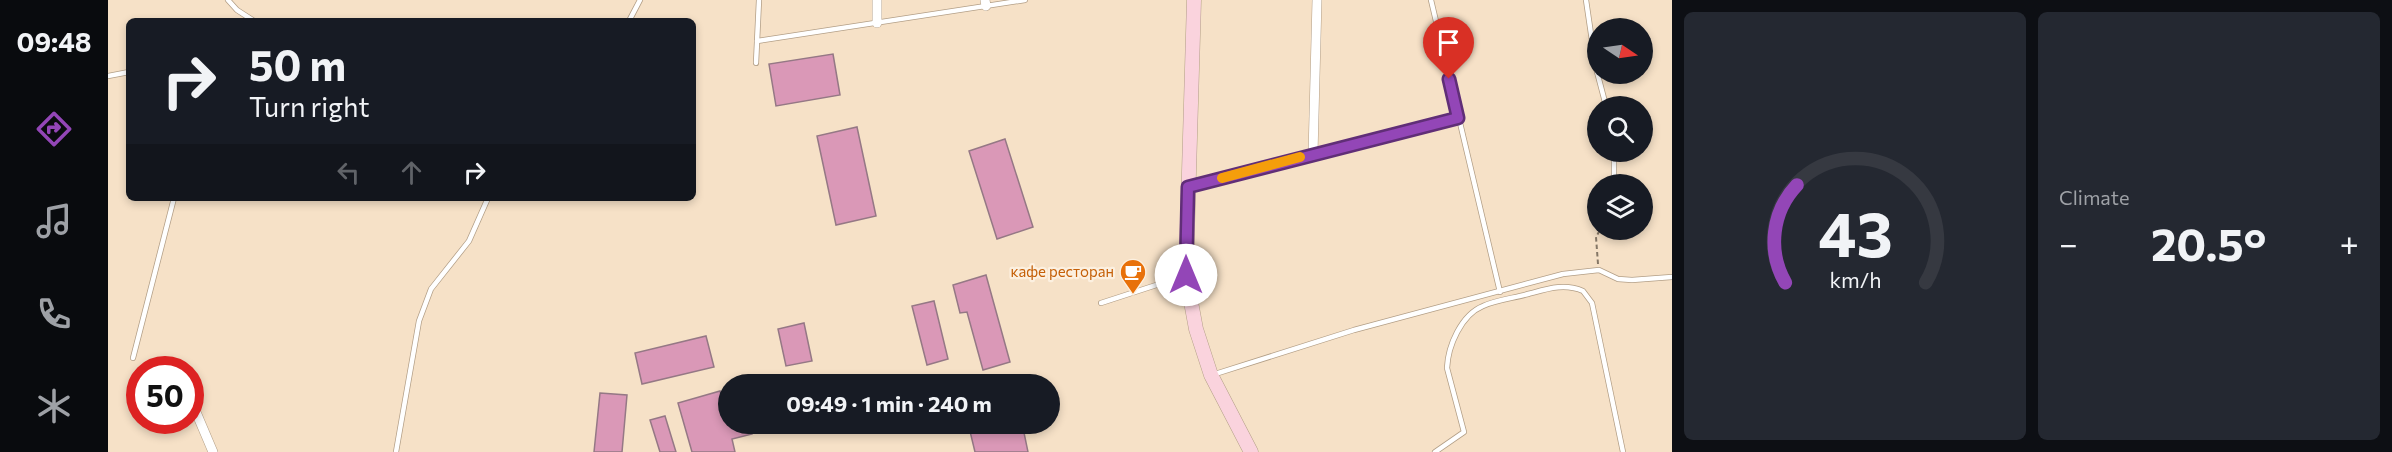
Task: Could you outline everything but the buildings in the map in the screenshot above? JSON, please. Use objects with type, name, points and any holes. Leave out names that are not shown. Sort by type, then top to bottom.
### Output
[{"type":"main road","points":[[1194,0],[1186,275],[1196,329],[1211,375],[1251,452]]},
{"type":"street","points":[[877,0],[877,23]]},
{"type":"street","points":[[1313,154],[1317,0]]},
{"type":"street","points":[[1188,187],[1458,118]]},
{"type":"street","points":[[204,431],[213,452]]},
{"type":"lane","points":[[228,0],[237,10],[249,18]]},
{"type":"lane","points":[[630,0],[639,1],[630,18]]},
{"type":"lane","points":[[756,63],[759,0]]},
{"type":"lane","points":[[757,41],[877,23],[985,3],[1026,0]]},
{"type":"lane","points":[[1431,0],[1500,292]]},
{"type":"lane","points":[[1586,0],[1596,68],[1603,96]]},
{"type":"lane","points":[[108,76],[126,73]]},
{"type":"lane","points":[[134,356],[173,201]]},
{"type":"lane","points":[[396,452],[419,321],[431,289],[469,241],[487,201]]},
{"type":"lane","points":[[1211,375],[1354,330],[1563,274],[1599,270],[1618,279],[1672,277]]},
{"type":"lane","points":[[1101,303],[1186,275]]},
{"type":"lane","points":[[1435,452],[1464,432],[1448,368],[1448,358],[1455,338],[1468,317],[1482,306],[1560,286],[1583,291],[1592,303],[1623,452]]},
{"type":"path","points":[[1596,240],[1599,270]]},
{"type":"slow traffic","points":[[1222,178],[1300,157]]},
{"type":"place","name":"кафе ресторан","points":[[1133,295]]},
{"type":"route","points":[[1186,275],[1188,187],[1458,118],[1449,79]]}]
